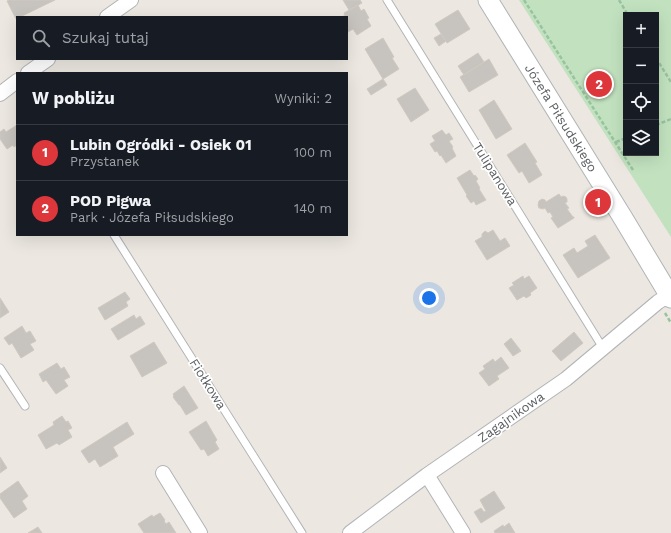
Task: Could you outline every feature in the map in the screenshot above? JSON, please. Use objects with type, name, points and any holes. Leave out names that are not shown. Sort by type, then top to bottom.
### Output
[{"type":"street","points":[[108,16],[131,0]]},
{"type":"street","name":"Józefa Piłsudskiego","points":[[488,0],[669,292]]},
{"type":"street","points":[[29,72],[47,60]]},
{"type":"street","points":[[0,94],[16,82]]},
{"type":"street","name":"Zagajnikowa","points":[[350,533],[427,475],[566,379],[669,292]]},
{"type":"street","points":[[162,473],[200,533]]},
{"type":"street","points":[[427,475],[463,533]]},
{"type":"lane","name":"Tulipanowa","points":[[387,0],[603,348]]},
{"type":"lane","name":"Fiołkowa","points":[[115,236],[302,533]]},
{"type":"lane","points":[[0,368],[25,406]]},
{"type":"path","points":[[524,0],[633,170]]},
{"type":"path","points":[[619,0],[626,12]]},
{"type":"path","points":[[659,63],[671,82]]},
{"type":"path","points":[[659,124],[671,119]]},
{"type":"path","points":[[616,142],[623,139]]},
{"type":"green space","points":[[519,0],[671,0],[671,237]]},
{"type":"building","points":[[55,0],[22,16],[16,16],[16,19],[7,1]]},
{"type":"building","points":[[343,0],[360,0],[362,3],[349,10]]},
{"type":"building","points":[[358,5],[361,11],[364,9],[371,26],[357,35],[353,29],[348,32],[348,16],[344,16],[345,15],[344,13]]},
{"type":"building","points":[[458,10],[470,29],[447,43],[435,24]]},
{"type":"building","points":[[441,34],[446,41],[439,46],[434,38]]},
{"type":"building","points":[[383,38],[399,69],[383,79],[365,49]]},
{"type":"building","points":[[478,53],[484,62],[464,75],[458,66]]},
{"type":"building","points":[[489,59],[498,75],[469,92],[460,77]]},
{"type":"building","points":[[383,79],[387,85],[371,95],[367,89]]},
{"type":"building","points":[[415,88],[429,110],[411,122],[397,99]]},
{"type":"building","points":[[494,100],[512,129],[496,139],[479,110]]},
{"type":"building","points":[[16,126],[16,146],[14,147],[13,145],[7,149],[0,139],[0,132],[4,129],[6,132]]},
{"type":"building","points":[[442,130],[446,135],[449,133],[453,139],[449,141],[456,156],[446,163],[437,151],[435,152],[430,144],[435,141],[432,136]]},
{"type":"building","points":[[525,143],[537,162],[535,163],[542,175],[529,183],[522,171],[519,173],[507,155]]},
{"type":"building","points":[[470,170],[478,179],[476,181],[480,188],[479,189],[486,200],[476,205],[474,201],[471,203],[466,196],[467,195],[457,178]]},
{"type":"building","points":[[559,194],[561,197],[566,197],[567,202],[565,203],[569,208],[567,209],[574,218],[558,228],[551,218],[553,217],[550,212],[548,213],[545,208],[539,208],[538,205],[539,201],[542,199],[546,202]]},
{"type":"building","points":[[493,230],[500,241],[505,238],[510,246],[487,260],[475,241],[482,237],[482,234],[485,231],[488,233]]},
{"type":"building","points":[[595,235],[610,258],[578,278],[563,255],[574,248],[577,253],[588,246],[585,241]]},
{"type":"building","points":[[523,276],[524,279],[529,276],[537,288],[526,298],[524,296],[517,300],[509,288],[514,285],[512,283]]},
{"type":"building","points":[[125,292],[130,299],[126,302],[128,306],[105,320],[98,308]]},
{"type":"building","points":[[0,298],[9,312],[0,318]]},
{"type":"building","points":[[134,315],[136,319],[140,316],[145,324],[118,340],[111,329]]},
{"type":"building","points":[[22,326],[26,333],[30,331],[36,341],[30,344],[34,350],[21,358],[12,343],[9,345],[4,338]]},
{"type":"building","points":[[574,332],[583,343],[561,361],[552,351]]},
{"type":"building","points":[[511,338],[521,351],[513,356],[504,344]]},
{"type":"building","points":[[154,342],[167,363],[142,377],[130,356]]},
{"type":"building","points":[[501,357],[509,368],[497,376],[499,379],[489,386],[479,373],[485,369],[483,366],[493,359],[495,362]]},
{"type":"building","points":[[57,363],[61,369],[64,367],[70,377],[64,380],[68,386],[56,394],[46,380],[43,382],[39,374]]},
{"type":"building","points":[[184,386],[198,408],[186,415],[173,397],[173,394]]},
{"type":"building","points":[[62,416],[66,422],[68,421],[72,428],[68,430],[72,437],[59,445],[57,443],[46,449],[38,435],[54,425],[53,422]]},
{"type":"building","points":[[206,421],[217,440],[215,442],[219,449],[208,456],[204,449],[201,450],[189,432]]},
{"type":"building","points":[[127,422],[134,434],[113,447],[118,456],[100,467],[95,459],[89,463],[81,451]]},
{"type":"building","points":[[0,457],[7,468],[0,473]]},
{"type":"building","points":[[18,481],[28,496],[22,501],[27,509],[14,518],[0,498],[0,494]]},
{"type":"building","points":[[494,491],[505,508],[481,523],[474,512],[481,508],[484,512],[486,511],[480,500]]},
{"type":"building","points":[[160,513],[166,524],[169,522],[176,533],[144,533],[138,524],[152,515],[153,517]]},
{"type":"building","points":[[509,523],[515,533],[495,533],[494,531]]},
{"type":"building","points":[[38,527],[42,533],[28,533]]},
{"type":"place","name":"POD Pigwa","points":[[599,84]]},
{"type":"place","name":"Lubin Ogródki - Osiek 01","points":[[598,202]]}]
